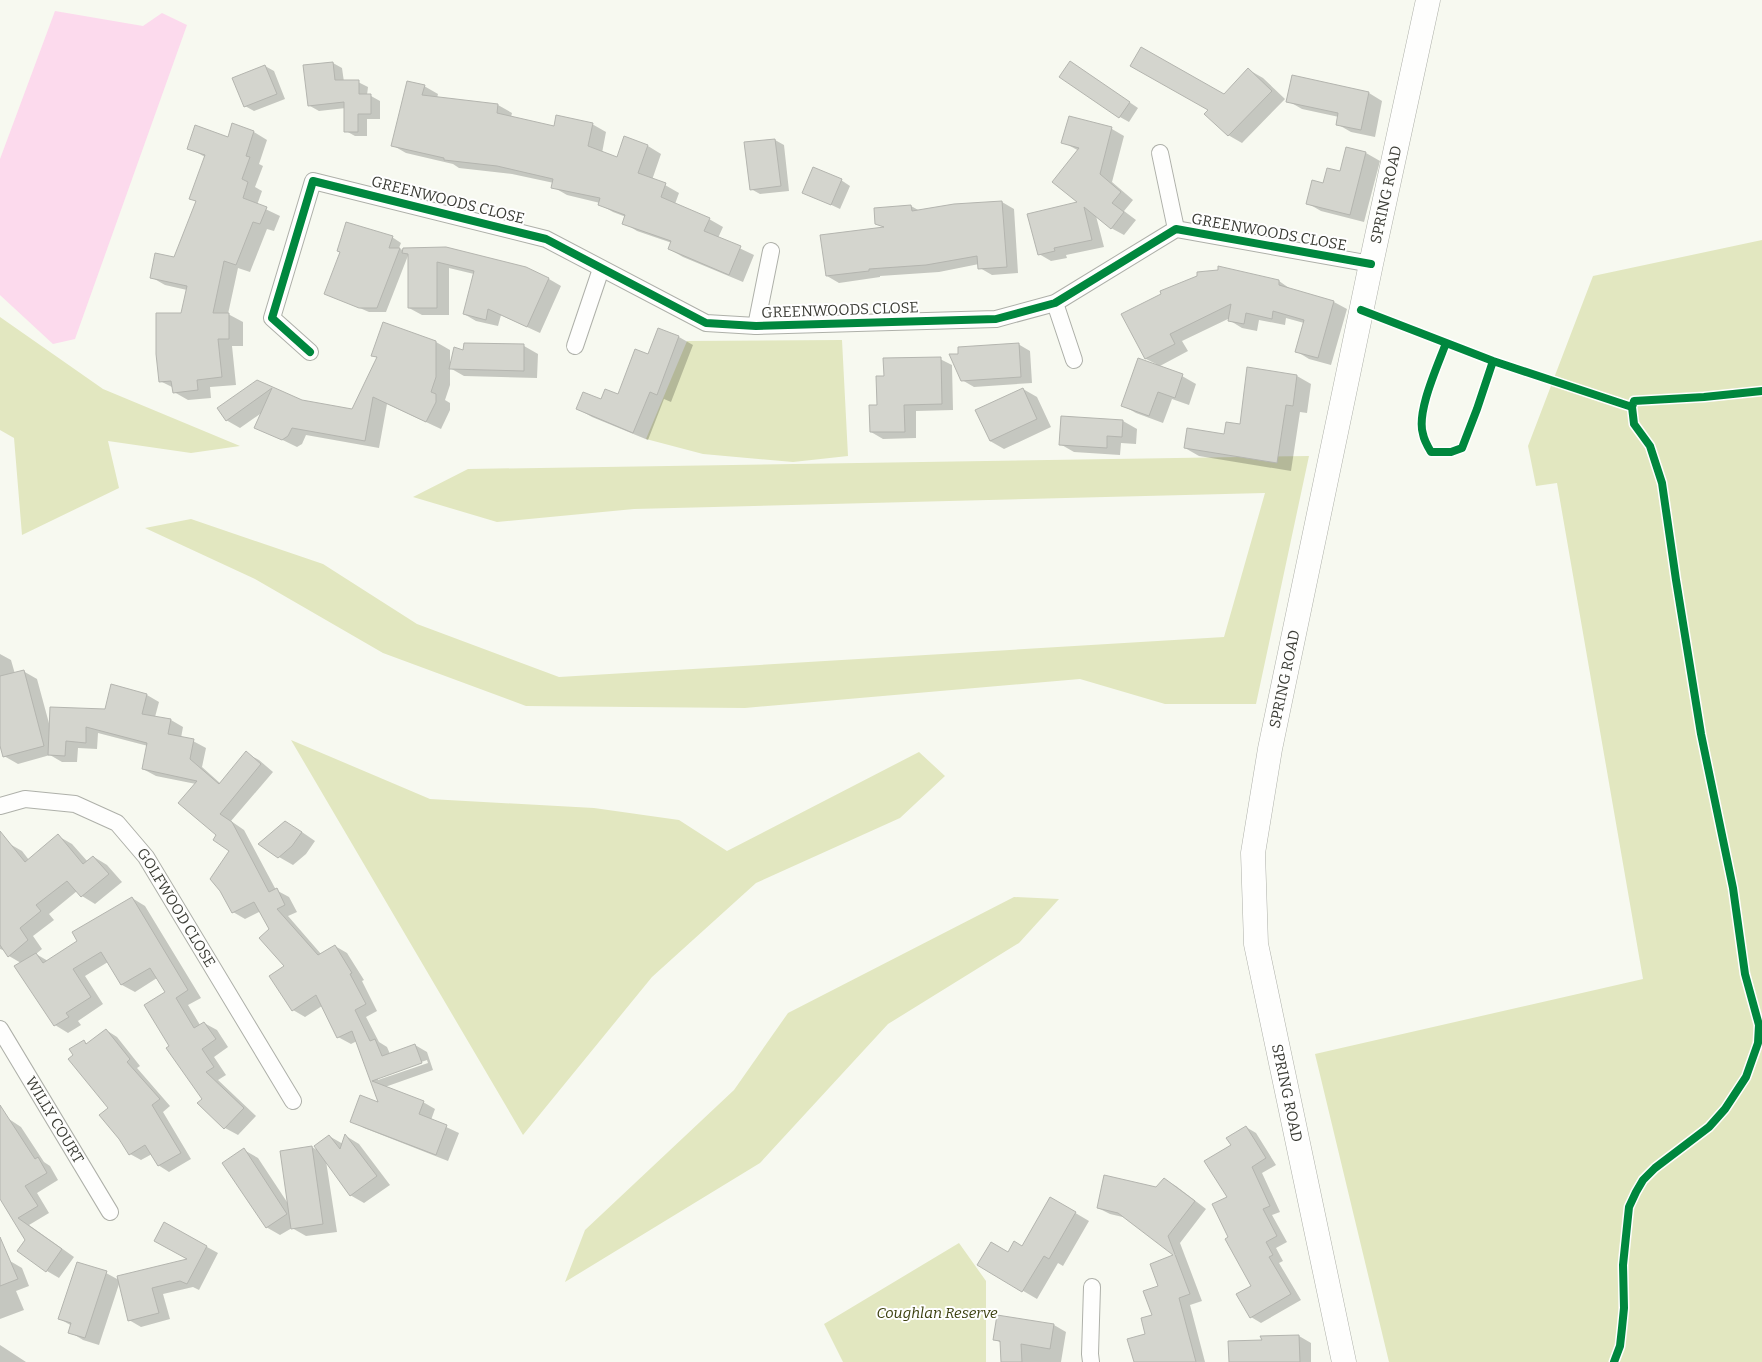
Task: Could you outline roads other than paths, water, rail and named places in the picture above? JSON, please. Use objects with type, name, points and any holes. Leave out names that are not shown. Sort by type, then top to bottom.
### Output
[{"type":"main road","name":"SPRING ROAD","points":[[1344,1362],[1256,944],[1253,852],[1270,750],[1428,0]]},
{"type":"street","points":[[1160,154],[1176,229]]},
{"type":"street","name":"GREENWOODS CLOSE","points":[[310,352],[272,318],[313,181],[546,239],[706,323],[756,326],[996,319],[1055,303],[1176,229],[1371,264]]},
{"type":"street","points":[[756,326],[771,251]]},
{"type":"street","points":[[575,346],[601,268]]},
{"type":"street","points":[[1055,303],[1074,360]]},
{"type":"street","name":"GOLFWOOD CLOSE","points":[[0,806],[25,799],[75,804],[117,823],[146,857],[293,1101]]},
{"type":"street","name":"WILLY COURT","points":[[0,1029],[110,1212]]},
{"type":"street","points":[[1091,1362],[1092,1287]]},
{"type":"park label","name":"Coughlan Reserve","points":[[937,1313]]}]
